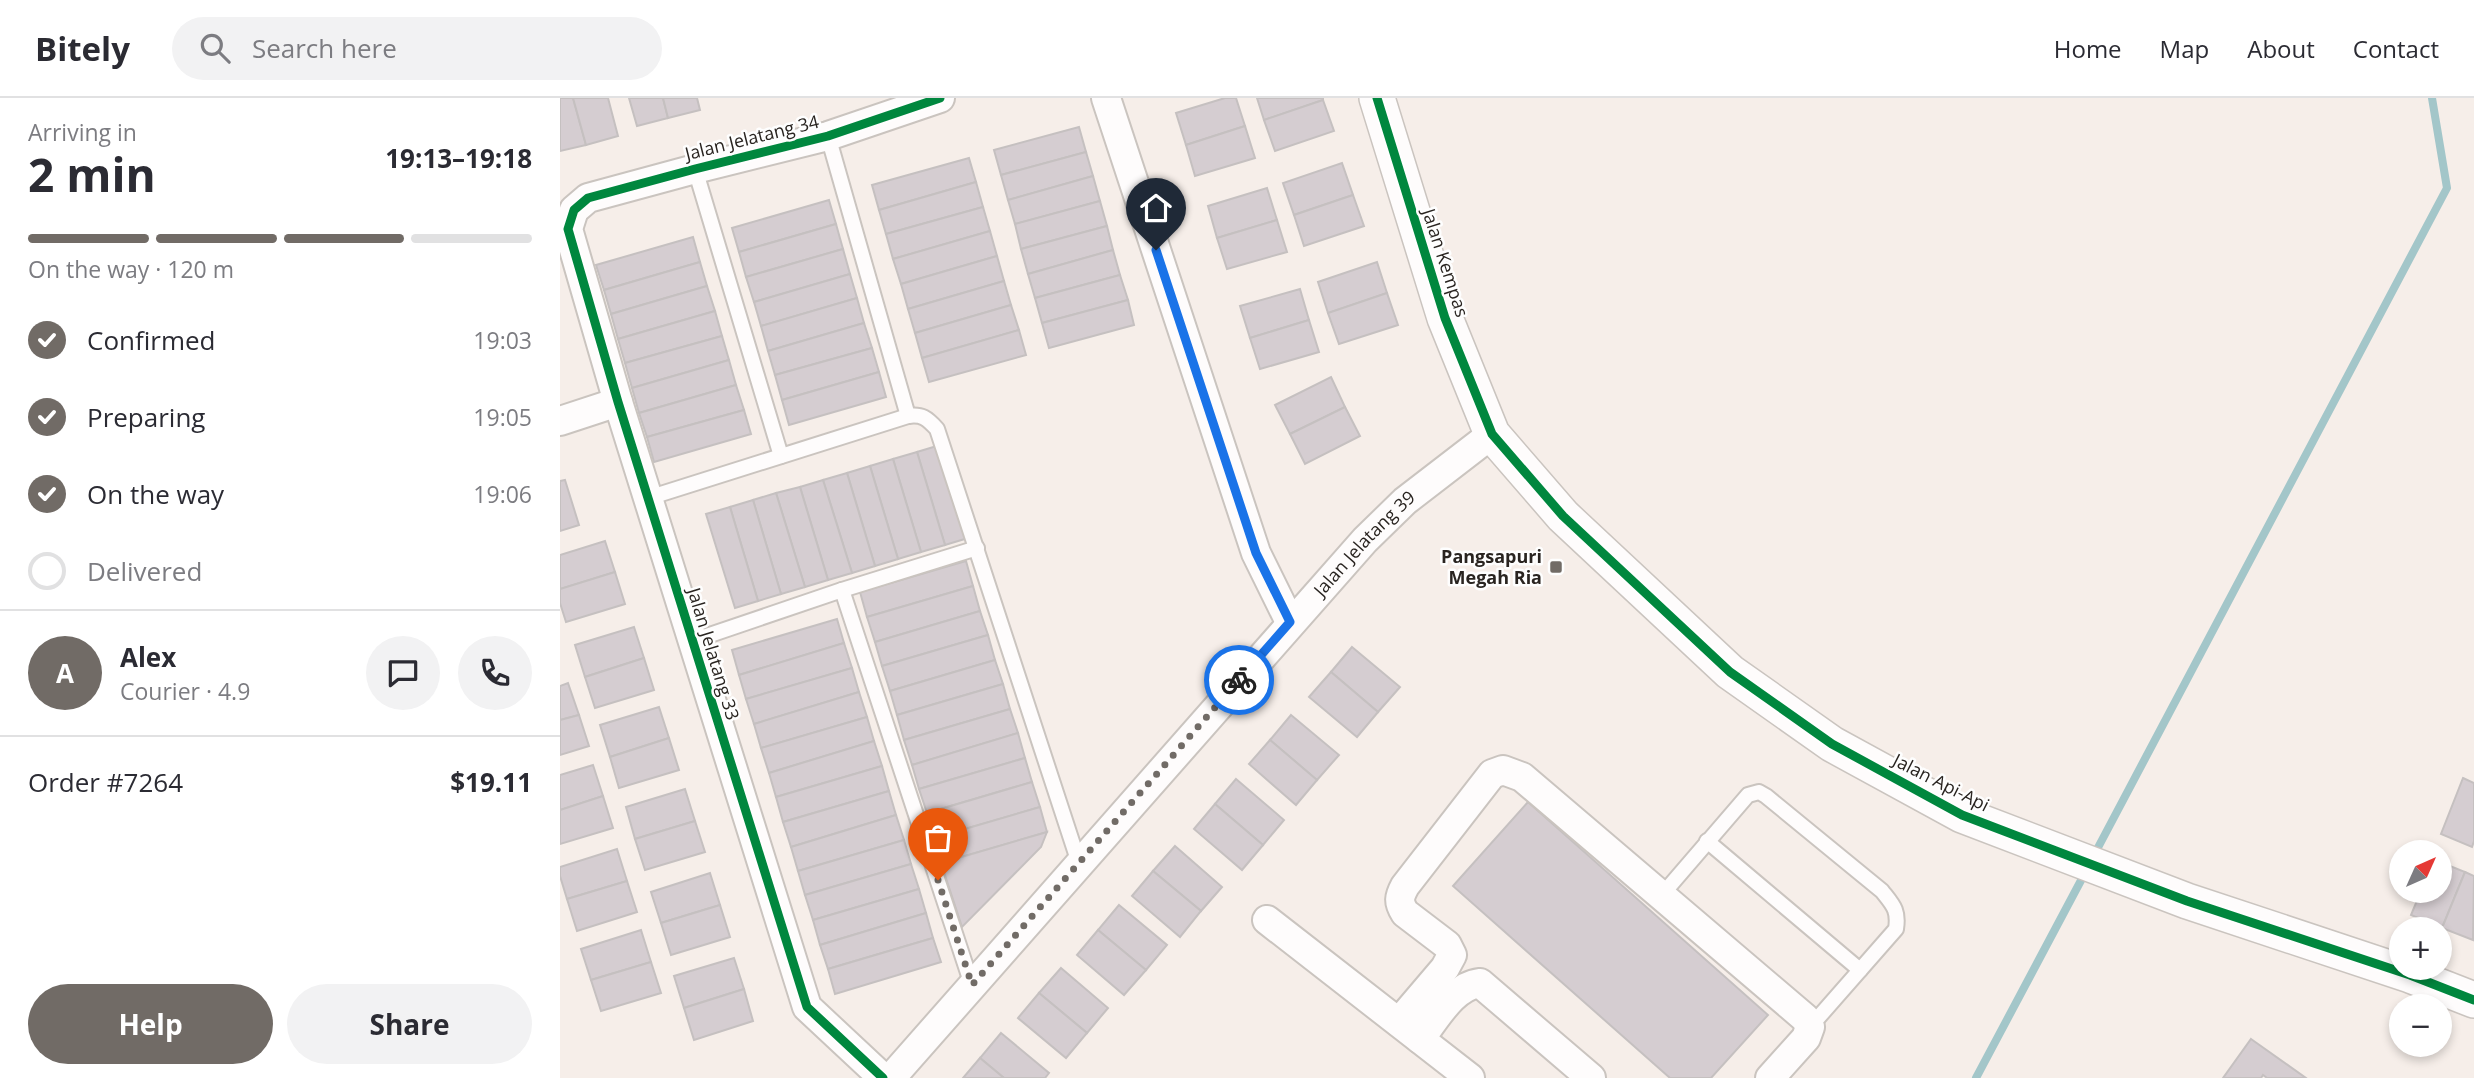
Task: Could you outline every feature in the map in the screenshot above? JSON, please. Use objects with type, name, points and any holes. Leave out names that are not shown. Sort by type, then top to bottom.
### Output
[{"type":"street","name":"Jalan Jelatang 34","points":[[574,210],[589,198],[828,136],[940,98]]},
{"type":"street","points":[[1106,98],[1256,553],[1290,622]]},
{"type":"street","name":"Jalan Kempas","points":[[1377,98],[1445,318],[1492,434]]},
{"type":"street","name":"Jalan Jelatang 33","points":[[574,210],[568,229],[618,402],[807,1007],[883,1078]]},
{"type":"street","points":[[560,421],[618,402]]},
{"type":"street","name":"Jalan Jelatang 39","points":[[891,1078],[1365,540],[1405,500],[1492,434]]},
{"type":"street","name":"Jalan Api-Api","points":[[1492,434],[1563,516],[1730,672],[1832,744],[1962,815],[2187,901],[2410,975],[2474,1000]]},
{"type":"street","points":[[1409,1031],[1452,955],[1447,945],[1405,913],[1400,906],[1399,897],[1492,774],[1503,770],[1522,777],[1795,1010],[1810,1027],[1806,1038],[1770,1078]]},
{"type":"street","points":[[1267,920],[1470,1078]]},
{"type":"street","points":[[1409,1031],[1469,984],[1480,983],[1591,1078]]},
{"type":"lane","points":[[828,136],[908,416]]},
{"type":"lane","points":[[695,169],[781,456]]},
{"type":"lane","points":[[648,498],[908,416],[919,415],[928,419],[937,429],[1079,863]]},
{"type":"lane","points":[[692,641],[977,548]]},
{"type":"lane","points":[[842,590],[972,985]]},
{"type":"lane","points":[[1661,895],[1748,795],[1759,792],[1882,891],[1898,917],[1896,929],[1810,1027]]},
{"type":"lane","points":[[1707,841],[1860,970]]},
{"type":"building","points":[[560,98],[573,98],[586,145],[560,151]]},
{"type":"building","points":[[573,98],[608,98],[618,136],[586,145]]},
{"type":"building","points":[[629,98],[663,98],[668,118],[637,126]]},
{"type":"building","points":[[663,98],[697,98],[700,110],[668,118]]},
{"type":"building","points":[[1225,98],[1236,98],[1245,126],[1186,145],[1176,113]]},
{"type":"building","points":[[1257,98],[1323,98],[1323,100],[1264,120]]},
{"type":"building","points":[[1323,100],[1334,131],[1275,151],[1264,120]]},
{"type":"building","points":[[1245,126],[1255,158],[1195,176],[1186,145]]},
{"type":"building","points":[[1079,127],[1086,152],[1001,175],[994,150]]},
{"type":"building","points":[[1086,152],[1093,176],[1008,200],[1001,175]]},
{"type":"building","points":[[969,158],[976,182],[879,210],[872,185]]},
{"type":"building","points":[[1342,163],[1353,195],[1294,215],[1283,183]]},
{"type":"building","points":[[1093,176],[1100,201],[1015,224],[1008,200]]},
{"type":"building","points":[[976,182],[983,207],[886,234],[879,210]]},
{"type":"building","points":[[1267,188],[1277,220],[1217,238],[1208,206]]},
{"type":"building","points":[[1353,195],[1364,226],[1304,246],[1294,215]]},
{"type":"building","points":[[829,200],[836,224],[739,252],[732,228]]},
{"type":"building","points":[[1100,201],[1107,226],[1021,249],[1015,224]]},
{"type":"building","points":[[983,207],[990,231],[893,259],[886,234]]},
{"type":"building","points":[[1277,220],[1287,252],[1227,269],[1217,238]]},
{"type":"building","points":[[836,224],[843,249],[746,277],[739,252]]},
{"type":"building","points":[[1107,226],[1113,250],[1028,274],[1021,249]]},
{"type":"building","points":[[990,231],[997,256],[901,284],[893,259]]},
{"type":"building","points":[[693,237],[700,262],[604,290],[596,265]]},
{"type":"building","points":[[843,249],[850,274],[754,302],[746,277]]},
{"type":"building","points":[[1113,250],[1120,275],[1035,298],[1028,274]]},
{"type":"building","points":[[997,256],[1004,281],[908,309],[901,284]]},
{"type":"building","points":[[700,262],[707,286],[611,314],[604,290]]},
{"type":"building","points":[[1377,262],[1387,293],[1328,313],[1318,282]]},
{"type":"building","points":[[850,274],[857,298],[761,326],[754,302]]},
{"type":"building","points":[[1120,275],[1128,300],[1042,323],[1035,298]]},
{"type":"building","points":[[1004,281],[1011,305],[915,333],[908,309]]},
{"type":"building","points":[[707,286],[715,311],[618,339],[611,314]]},
{"type":"building","points":[[1300,289],[1309,320],[1250,338],[1240,306]]},
{"type":"building","points":[[1387,293],[1398,325],[1339,344],[1328,313]]},
{"type":"building","points":[[857,298],[864,323],[768,351],[761,326]]},
{"type":"building","points":[[1128,300],[1134,325],[1049,348],[1042,323]]},
{"type":"building","points":[[1011,305],[1019,330],[922,358],[915,333]]},
{"type":"building","points":[[715,311],[722,336],[625,363],[618,339]]},
{"type":"building","points":[[1309,320],[1319,352],[1260,369],[1250,338]]},
{"type":"building","points":[[864,323],[872,348],[775,375],[768,351]]},
{"type":"building","points":[[1019,330],[1026,355],[929,382],[922,358]]},
{"type":"building","points":[[722,336],[729,360],[632,388],[625,363]]},
{"type":"building","points":[[872,348],[879,372],[782,400],[775,375]]},
{"type":"building","points":[[729,360],[736,385],[639,413],[632,388]]},
{"type":"building","points":[[879,372],[886,397],[789,425],[782,400]]},
{"type":"building","points":[[1331,377],[1345,407],[1290,434],[1275,405]]},
{"type":"building","points":[[736,385],[744,410],[647,437],[639,413]]},
{"type":"building","points":[[1345,407],[1360,436],[1305,464],[1290,434]]},
{"type":"building","points":[[744,410],[751,434],[654,462],[647,437]]},
{"type":"building","points":[[940,445],[968,538],[945,545],[917,452]]},
{"type":"building","points":[[917,452],[945,545],[921,552],[893,459]]},
{"type":"building","points":[[893,459],[921,552],[898,559],[870,466]]},
{"type":"building","points":[[870,466],[898,559],[875,566],[847,473]]},
{"type":"building","points":[[847,473],[875,566],[852,573],[823,480]]},
{"type":"building","points":[[565,480],[579,525],[560,531],[560,481]]},
{"type":"building","points":[[823,480],[852,573],[828,580],[800,487]]},
{"type":"building","points":[[800,487],[828,580],[805,587],[776,493]]},
{"type":"building","points":[[776,493],[805,587],[781,594],[753,500]]},
{"type":"building","points":[[753,500],[781,594],[758,601],[730,507]]},
{"type":"building","points":[[730,507],[758,601],[735,608],[706,514]]},
{"type":"building","points":[[605,541],[615,572],[560,589],[560,555]]},
{"type":"building","points":[[966,561],[973,586],[867,617],[860,592]]},
{"type":"building","points":[[615,572],[625,604],[566,622],[560,603],[560,589]]},
{"type":"building","points":[[973,586],[980,611],[875,642],[867,617]]},
{"type":"building","points":[[980,611],[988,635],[882,666],[875,642]]},
{"type":"building","points":[[837,619],[844,643],[739,675],[732,650]]},
{"type":"building","points":[[634,627],[644,658],[585,677],[575,645]]},
{"type":"building","points":[[988,635],[995,660],[890,691],[882,666]]},
{"type":"building","points":[[844,643],[852,668],[746,699],[739,675]]},
{"type":"building","points":[[1352,647],[1400,687],[1378,712],[1331,672]]},
{"type":"building","points":[[644,658],[654,690],[595,708],[585,677]]},
{"type":"building","points":[[995,660],[1003,684],[897,715],[890,691]]},
{"type":"building","points":[[852,668],[859,692],[754,724],[746,699]]},
{"type":"building","points":[[1331,672],[1378,712],[1357,737],[1309,697]]},
{"type":"building","points":[[568,683],[579,715],[560,720],[560,686]]},
{"type":"building","points":[[1003,684],[1010,709],[904,740],[897,715]]},
{"type":"building","points":[[859,692],[867,717],[761,748],[754,724]]},
{"type":"building","points":[[659,707],[669,738],[610,757],[600,725]]},
{"type":"building","points":[[1010,709],[1018,733],[912,765],[904,740]]},
{"type":"building","points":[[579,715],[589,746],[560,755],[560,720]]},
{"type":"building","points":[[1291,715],[1339,755],[1317,780],[1270,740]]},
{"type":"building","points":[[867,717],[874,741],[769,773],[761,748]]},
{"type":"building","points":[[1018,733],[1025,758],[919,789],[912,765]]},
{"type":"building","points":[[669,738],[679,770],[619,788],[610,757]]},
{"type":"building","points":[[1270,740],[1317,780],[1296,805],[1249,764]]},
{"type":"building","points":[[874,741],[882,766],[776,797],[769,773]]},
{"type":"building","points":[[1025,758],[1032,782],[927,813],[919,789]]},
{"type":"building","points":[[593,765],[603,796],[560,810],[560,775]]},
{"type":"building","points":[[882,766],[889,791],[783,822],[776,797]]},
{"type":"building","points":[[2463,778],[2474,783],[2472,847],[2441,834]]},
{"type":"building","points":[[1236,779],[1284,820],[1263,845],[1215,804]]},
{"type":"building","points":[[1032,782],[1040,807],[934,838],[927,813]]},
{"type":"building","points":[[685,789],[695,821],[635,839],[626,807]]},
{"type":"building","points":[[889,791],[896,815],[791,847],[783,822]]},
{"type":"building","points":[[603,796],[613,828],[560,844],[560,810]]},
{"type":"building","points":[[1528,802],[1768,1015],[1711,1078],[1670,1078],[1453,886]]},
{"type":"building","points":[[1215,804],[1263,845],[1242,870],[1194,829]]},
{"type":"building","points":[[1040,807],[1047,832],[941,863],[934,838]]},
{"type":"building","points":[[896,815],[904,840],[798,871],[791,847]]},
{"type":"building","points":[[695,821],[705,852],[645,870],[635,839]]},
{"type":"building","points":[[1047,832],[1041,847],[962,927],[941,863]]},
{"type":"building","points":[[904,840],[911,864],[805,895],[798,871]]},
{"type":"building","points":[[1175,846],[1222,887],[1201,911],[1153,871]]},
{"type":"building","points":[[617,849],[627,881],[567,899],[560,867]]},
{"type":"building","points":[[911,864],[919,889],[813,920],[805,895]]},
{"type":"building","points":[[2452,867],[2465,872],[2447,917],[2411,915],[2416,903],[2452,903]]},
{"type":"building","points":[[1153,871],[1201,911],[1180,937],[1132,896]]},
{"type":"building","points":[[2465,872],[2474,876],[2473,940],[2452,932],[2452,917],[2447,917]]},
{"type":"building","points":[[710,873],[720,905],[661,923],[651,892]]},
{"type":"building","points":[[627,881],[637,912],[577,931],[567,899]]},
{"type":"building","points":[[919,889],[926,913],[820,945],[813,920]]},
{"type":"building","points":[[720,905],[730,937],[671,955],[661,923]]},
{"type":"building","points":[[1119,905],[1167,945],[1146,970],[1098,930]]},
{"type":"building","points":[[926,913],[933,938],[828,969],[820,945]]},
{"type":"building","points":[[641,930],[651,962],[591,980],[581,949]]},
{"type":"building","points":[[1098,930],[1146,970],[1124,995],[1077,955]]},
{"type":"building","points":[[933,938],[941,962],[835,994],[828,969]]},
{"type":"building","points":[[734,958],[744,989],[684,1008],[674,976]]},
{"type":"building","points":[[651,962],[661,993],[601,1011],[591,980]]},
{"type":"building","points":[[1061,968],[1108,1008],[1087,1033],[1039,993]]},
{"type":"building","points":[[744,989],[753,1021],[694,1040],[684,1008]]},
{"type":"building","points":[[1039,993],[1087,1033],[1066,1058],[1018,1018]]},
{"type":"building","points":[[1001,1033],[1049,1073],[1045,1078],[1004,1078],[980,1058]]},
{"type":"building","points":[[2251,1039],[2306,1078],[2267,1078],[2263,1075],[2261,1078],[2223,1078]]},
{"type":"building","points":[[980,1058],[1004,1078],[963,1078]]},
{"type":"waterway","points":[[2093,857],[2447,188],[2432,98]]},
{"type":"waterway","points":[[1976,1078],[2086,871]]},
{"type":"cycle path","points":[[883,1078],[807,1007],[618,402],[568,229],[574,210],[588,198],[828,136],[940,98]]},
{"type":"cycle path","points":[[1377,98],[1445,318],[1492,434],[1563,516],[1730,672],[1832,744],[1962,815],[2187,901],[2410,975],[2474,1000]]},
{"type":"way so far","points":[[938,880],[972,985],[1239,680]]},
{"type":"place","name":"Pangsapuri Megah Ria","points":[[1556,567]]},
{"type":"route","points":[[1156,250],[1256,553],[1290,622],[1239,680]]}]
